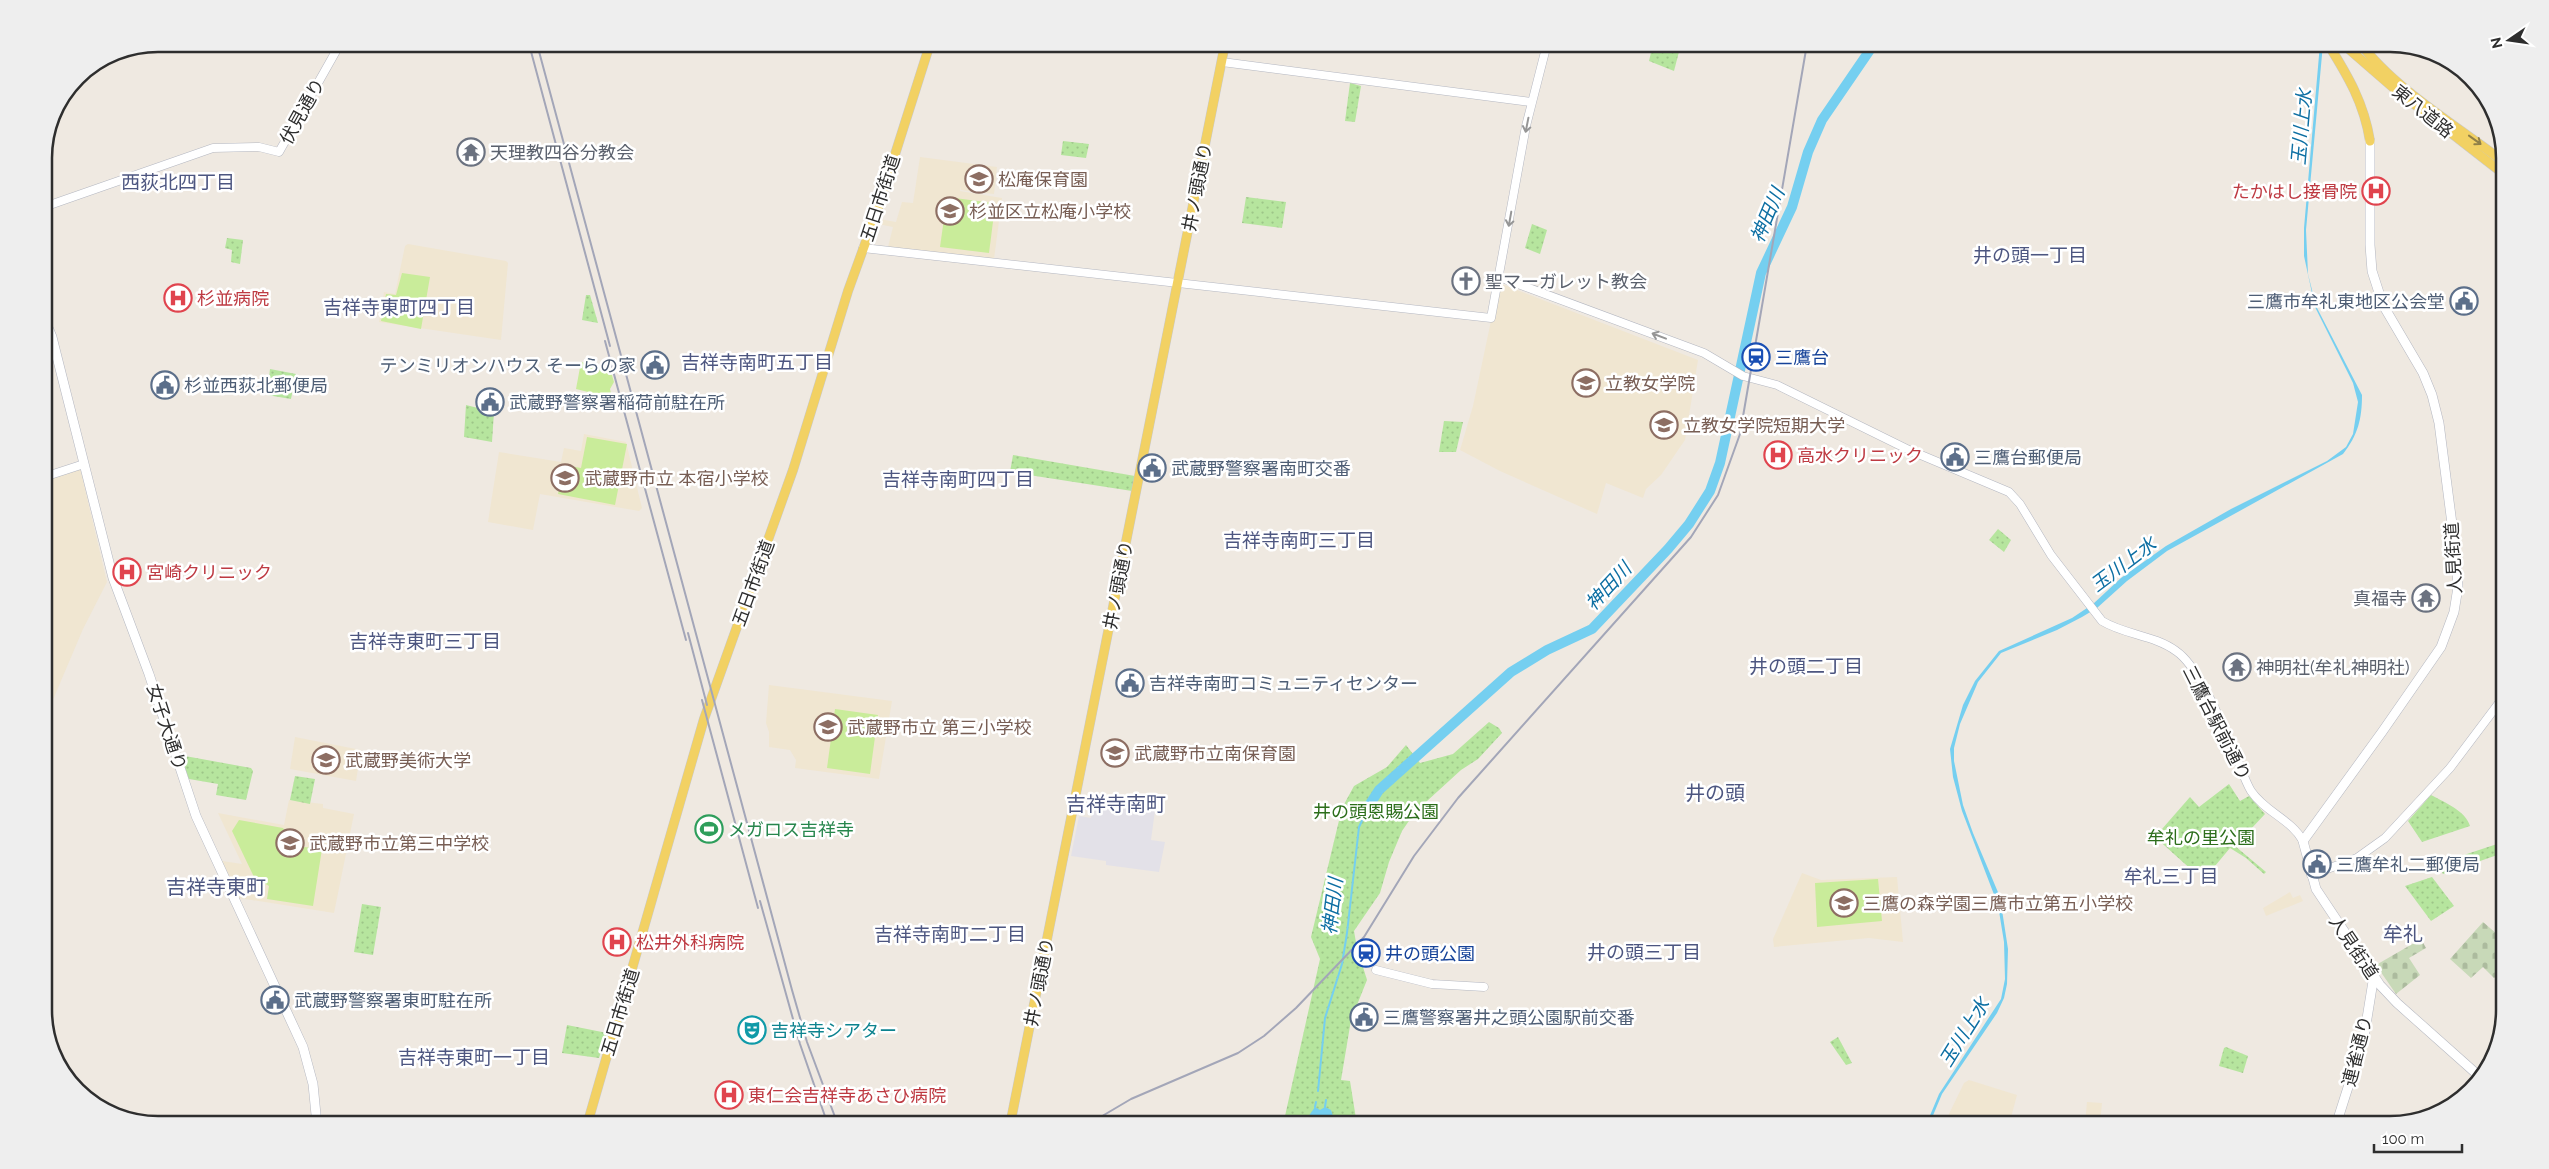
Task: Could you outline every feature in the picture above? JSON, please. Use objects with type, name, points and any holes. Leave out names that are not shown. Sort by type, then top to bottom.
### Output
[{"type":"main road","name":"五日市街道","points":[[590,1116],[704,719],[793,470],[927,52]]},
{"type":"main road","name":"井ノ頭通り","points":[[1012,1116],[1224,52]]},
{"type":"main road","name":"人見街道","points":[[2333,52],[2356,90],[2365,116],[2370,141],[2370,245],[2372,271],[2383,305],[2423,372],[2432,395],[2439,424],[2456,554],[2457,592],[2450,624],[2441,647],[2303,841],[2311,875],[2323,901],[2374,975],[2394,1000],[2476,1073]]},
{"type":"main road","name":"東八道路","points":[[2351,52],[2496,167]]},
{"type":"main road","points":[[2355,52],[2362,62]]},
{"type":"main road","name":"東八道路","points":[[2367,52],[2377,64],[2397,81],[2496,156]]},
{"type":"main road","name":"女子大通り","points":[[53,341],[113,578],[149,674],[196,816],[303,1047],[313,1084],[316,1116]]},
{"type":"main road","name":"連雀通り","points":[[2339,1116],[2364,1037],[2374,975]]},
{"type":"street","name":"伏見通り","points":[[53,204],[213,148],[259,148],[279,152],[335,52]]},
{"type":"street","points":[[863,248],[1491,318],[1531,102],[1546,52]]},
{"type":"street","points":[[1222,62],[1531,102]]},
{"type":"street","name":"三鷹台駅前通り","points":[[1498,281],[1502,278],[1704,353],[1743,376],[1783,388],[1909,450],[2009,492],[2020,504],[2038,536],[2095,612],[2112,627],[2162,643],[2185,658],[2215,710],[2251,791],[2270,811],[2298,832],[2303,841]]},
{"type":"street","points":[[53,474],[84,464]]},
{"type":"street","points":[[2311,875],[2357,858],[2385,838],[2450,768],[2496,707]]},
{"type":"street","points":[[1376,970],[1432,984],[1484,987]]},
{"type":"shaded area","name":"杉並区立松庵小学校","points":[[920,157],[997,167],[994,194],[961,190],[961,186],[960,191],[1002,198],[994,259],[888,247],[893,227],[878,224],[879,219],[896,222],[902,202],[913,203]]},
{"type":"shaded area","points":[[408,244],[506,261],[508,263],[501,340],[379,322],[384,292],[395,294],[405,246]]},
{"type":"shaded area","name":"立教女学院","points":[[1499,283],[1698,360],[1685,440],[1661,475],[1646,489],[1643,498],[1606,483],[1597,514],[1500,471],[1460,450],[1473,406]]},
{"type":"shaded area","name":"武蔵野市立 本宿小学校","points":[[584,434],[626,442],[642,508],[639,511],[540,494],[533,530],[488,522],[499,452],[561,462],[564,448],[581,451]]},
{"type":"shaded area","points":[[80,468],[107,582],[83,629],[53,700],[53,477]]},
{"type":"shaded area","name":"武蔵野市立 第三小学校","points":[[769,685],[892,701],[879,779],[795,768],[796,760],[790,750],[769,747],[769,732],[766,723]]},
{"type":"shaded area","name":"武蔵野美術大学","points":[[295,737],[361,750],[356,781],[290,769]]},
{"type":"shaded area","points":[[1103,797],[1156,803],[1151,840],[1165,842],[1159,872],[1106,865],[1106,861],[1071,856],[1079,816],[1091,818],[1094,801],[1102,802]]},
{"type":"shaded area","name":"武蔵野市立第三中学校","points":[[289,800],[323,804],[323,808],[354,814],[334,913],[239,898],[222,861],[242,864],[218,813],[284,825]]},
{"type":"shaded area","name":"三鷹の森学園三鷹市立第五小学校","points":[[1802,873],[1821,880],[1897,877],[1903,942],[1869,938],[1774,947],[1773,939]]},
{"type":"shaded area","points":[[2290,892],[2293,898],[2300,895],[2303,901],[2266,916],[2263,908]]},
{"type":"shaded area","points":[[1969,1080],[2017,1095],[2011,1116],[1948,1116],[1964,1083]]},
{"type":"shaded area","points":[[2087,1102],[2102,1103],[2101,1116],[2086,1116]]},
{"type":"green space","points":[[1651,52],[1679,52],[1674,71],[1649,61]]},
{"type":"green space","points":[[1350,83],[1361,86],[1355,122],[1345,121]]},
{"type":"green space","points":[[1063,141],[1089,144],[1086,158],[1061,155]]},
{"type":"green space","points":[[947,197],[993,203],[994,214],[989,253],[940,247]]},
{"type":"green space","points":[[1246,197],[1286,202],[1282,228],[1242,223]]},
{"type":"green space","points":[[1532,224],[1547,230],[1540,254],[1525,248]]},
{"type":"green space","points":[[227,238],[243,240],[240,264],[231,262],[232,250],[225,248]]},
{"type":"green space","points":[[402,273],[430,277],[421,329],[381,321],[386,294],[396,295]]},
{"type":"green space","points":[[586,295],[590,295],[598,323],[582,320]]},
{"type":"green space","points":[[581,362],[610,369],[614,382],[610,389],[612,398],[576,389]]},
{"type":"green space","points":[[270,369],[296,374],[291,399],[267,395]]},
{"type":"green space","points":[[466,405],[494,412],[492,442],[464,437]]},
{"type":"green space","points":[[1444,421],[1463,422],[1456,452],[1439,452]]},
{"type":"green space","points":[[587,437],[627,444],[615,505],[558,494],[564,465],[581,468]]},
{"type":"green space","points":[[1013,455],[1135,476],[1132,491],[1010,472]]},
{"type":"green space","points":[[1998,529],[2011,540],[2004,552],[1989,540]]},
{"type":"green space","points":[[835,709],[878,715],[870,774],[827,768]]},
{"type":"green space","name":"井の頭恩賜公園","points":[[1489,722],[1499,728],[1502,733],[1478,759],[1461,770],[1415,812],[1402,831],[1389,862],[1380,893],[1354,931],[1358,954],[1354,959],[1363,967],[1367,980],[1351,1020],[1341,1080],[1350,1081],[1356,1116],[1285,1116],[1320,959],[1311,937],[1342,808],[1354,786],[1387,767],[1406,745],[1420,763],[1453,754]]},
{"type":"green space","points":[[185,756],[251,768],[253,771],[246,800],[216,795],[218,784],[189,779],[182,760]]},
{"type":"green space","points":[[295,776],[315,779],[310,804],[290,800]]},
{"type":"green space","name":"牟礼の里公園","points":[[2229,784],[2240,801],[2249,796],[2265,814],[2235,846],[2266,872],[2264,874],[2246,858],[2230,848],[2215,866],[2194,872],[2155,837],[2190,797],[2199,807]]},
{"type":"green space","points":[[2431,795],[2459,811],[2470,826],[2422,842],[2408,821]]},
{"type":"green space","points":[[239,820],[283,828],[295,846],[322,849],[313,906],[267,899],[269,886],[254,877],[232,831]]},
{"type":"green space","points":[[2496,844],[2496,855],[2443,874],[2437,864]]},
{"type":"green space","points":[[2432,877],[2454,906],[2431,921],[2405,886]]},
{"type":"green space","points":[[1878,879],[1882,921],[1817,927],[1815,883]]},
{"type":"green space","points":[[362,904],[381,907],[373,955],[354,952]]},
{"type":"green space","points":[[2483,922],[2496,933],[2496,976],[2494,978],[2483,967],[2471,978],[2450,959]]},
{"type":"green space","points":[[2421,939],[2426,948],[2409,958],[2420,975],[2396,994],[2376,965]]},
{"type":"green space","points":[[567,1025],[607,1033],[599,1058],[562,1053]]},
{"type":"green space","points":[[1838,1037],[1852,1063],[1846,1065],[1830,1042]]},
{"type":"green space","points":[[2226,1047],[2248,1056],[2243,1073],[2219,1066],[2224,1048]]},
{"type":"water","points":[[2319,52],[2322,52],[2306,230],[2308,274],[2316,306],[2362,395],[2360,419],[2356,433],[2343,454],[2167,551],[2127,581],[2097,608],[2057,630],[2001,653],[1978,682],[1960,724],[1954,748],[1954,761],[1963,805],[2000,897],[2008,949],[2007,984],[2004,998],[1997,1013],[1942,1094],[1933,1116],[1930,1116],[1939,1094],[2001,999],[2005,979],[2004,942],[1998,905],[1962,811],[1953,777],[1950,749],[1963,705],[1975,681],[1999,651],[2072,618],[2093,604],[2121,578],[2166,546],[2231,509],[2327,461],[2346,447],[2353,434],[2358,402],[2353,383],[2315,307],[2304,256],[2304,228]]},
{"type":"water","points":[[1315,1107],[1320,1110],[1325,1107],[1331,1110],[1333,1116],[1309,1116]]},
{"type":"waterway","name":"神田川","points":[[1370,804],[1379,790],[1511,672],[1547,650],[1592,629],[1668,549],[1689,524],[1710,491],[1720,463],[1761,273],[1792,207],[1808,152],[1822,120],[1869,52]]},
{"type":"waterway","name":"神田川","points":[[1318,1091],[1325,1018],[1342,964],[1347,933],[1359,827],[1370,804]]},
{"type":"waterway","points":[[1325,1107],[1326,1100]]},
{"type":"waterway","points":[[1315,1107],[1316,1102]]},
{"type":"railway","points":[[531,52],[610,346]]},
{"type":"railway","points":[[539,52],[792,990],[807,1042],[835,1116]]},
{"type":"railway","points":[[1102,1116],[1131,1099],[1238,1053],[1264,1036],[1296,1008],[1364,937],[1414,856],[1458,798],[1691,537],[1718,495],[1740,434],[1806,52]]},
{"type":"railway","points":[[605,341],[686,640]]},
{"type":"railway","points":[[688,633],[707,705]]},
{"type":"railway","points":[[702,700],[758,908]]},
{"type":"railway","points":[[760,901],[800,1044],[825,1116]]},
{"type":"place","name":"天理教四谷分教会","points":[[471,152]]},
{"type":"place","name":"松庵保育園","points":[[979,179]]},
{"type":"place","name":"たかはし接骨院","points":[[2376,191]]},
{"type":"place","name":"杉並区立松庵小学校","points":[[950,211]]},
{"type":"place","name":"聖マーガレット教会","points":[[1466,281]]},
{"type":"place","name":"杉並病院","points":[[178,298]]},
{"type":"place","name":"三鷹市牟礼東地区公会堂","points":[[2464,301]]},
{"type":"place","name":"三鷹台","points":[[1756,357]]},
{"type":"place","name":"テンミリオンハウス そーらの家","points":[[655,365]]},
{"type":"place","name":"立教女学院","points":[[1586,383]]},
{"type":"place","name":"杉並西荻北郵便局","points":[[165,385]]},
{"type":"place","name":"武蔵野警察署稲荷前駐在所","points":[[490,402]]},
{"type":"place","name":"立教女学院短期大学","points":[[1664,425]]},
{"type":"place","name":"高水クリニック","points":[[1778,455]]},
{"type":"place","name":"三鷹台郵便局","points":[[1955,457]]},
{"type":"place","name":"武蔵野警察署南町交番","points":[[1152,468]]},
{"type":"place","name":"武蔵野市立 本宿小学校","points":[[565,478]]},
{"type":"place","name":"宮崎クリニック","points":[[127,572]]},
{"type":"place","name":"真福寺","points":[[2426,598]]},
{"type":"place","name":"神明社(牟礼神明社)","points":[[2237,667]]},
{"type":"place","name":"吉祥寺南町コミュニティセンター","points":[[1130,683]]},
{"type":"place","name":"武蔵野市立 第三小学校","points":[[828,727]]},
{"type":"place","name":"武蔵野市立南保育園","points":[[1115,753]]},
{"type":"place","name":"武蔵野美術大学","points":[[326,760]]},
{"type":"place","name":"メガロス吉祥寺","points":[[709,829]]},
{"type":"place","name":"武蔵野市立第三中学校","points":[[290,843]]},
{"type":"place","name":"三鷹牟礼二郵便局","points":[[2317,864]]},
{"type":"place","name":"三鷹の森学園三鷹市立第五小学校","points":[[1844,903]]},
{"type":"place","name":"松井外科病院","points":[[617,942]]},
{"type":"place","name":"井の頭公園","points":[[1366,953]]},
{"type":"place","name":"武蔵野警察署東町駐在所","points":[[275,1000]]},
{"type":"place","name":"三鷹警察署井之頭公園駅前交番","points":[[1364,1017]]},
{"type":"place","name":"吉祥寺シアター","points":[[752,1030]]},
{"type":"place","name":"東仁会吉祥寺あさひ病院","points":[[729,1095]]},
{"type":"district","name":"西荻北四丁目","points":[[178,182]]},
{"type":"district","name":"井の頭一丁目","points":[[2030,255]]},
{"type":"district","name":"吉祥寺東町四丁目","points":[[399,307]]},
{"type":"district","name":"吉祥寺南町五丁目","points":[[757,362]]},
{"type":"district","name":"吉祥寺南町四丁目","points":[[958,479]]},
{"type":"district","name":"吉祥寺南町三丁目","points":[[1299,540]]},
{"type":"district","name":"吉祥寺東町三丁目","points":[[425,641]]},
{"type":"district","name":"井の頭二丁目","points":[[1806,666]]},
{"type":"district","name":"井の頭","points":[[1715,793]]},
{"type":"district","name":"吉祥寺南町","points":[[1116,804]]},
{"type":"district","name":"牟礼三丁目","points":[[2171,876]]},
{"type":"district","name":"吉祥寺東町","points":[[216,887]]},
{"type":"district","name":"吉祥寺南町二丁目","points":[[950,934]]},
{"type":"district","name":"牟礼","points":[[2403,934]]},
{"type":"district","name":"井の頭三丁目","points":[[1644,952]]},
{"type":"district","name":"吉祥寺東町一丁目","points":[[474,1057]]},
{"type":"water label","name":"玉川上水","points":[[2301,127]]},
{"type":"water label","name":"玉川上水","points":[[2123,564]]},
{"type":"water label","name":"玉川上水","points":[[1964,1032]]}]
